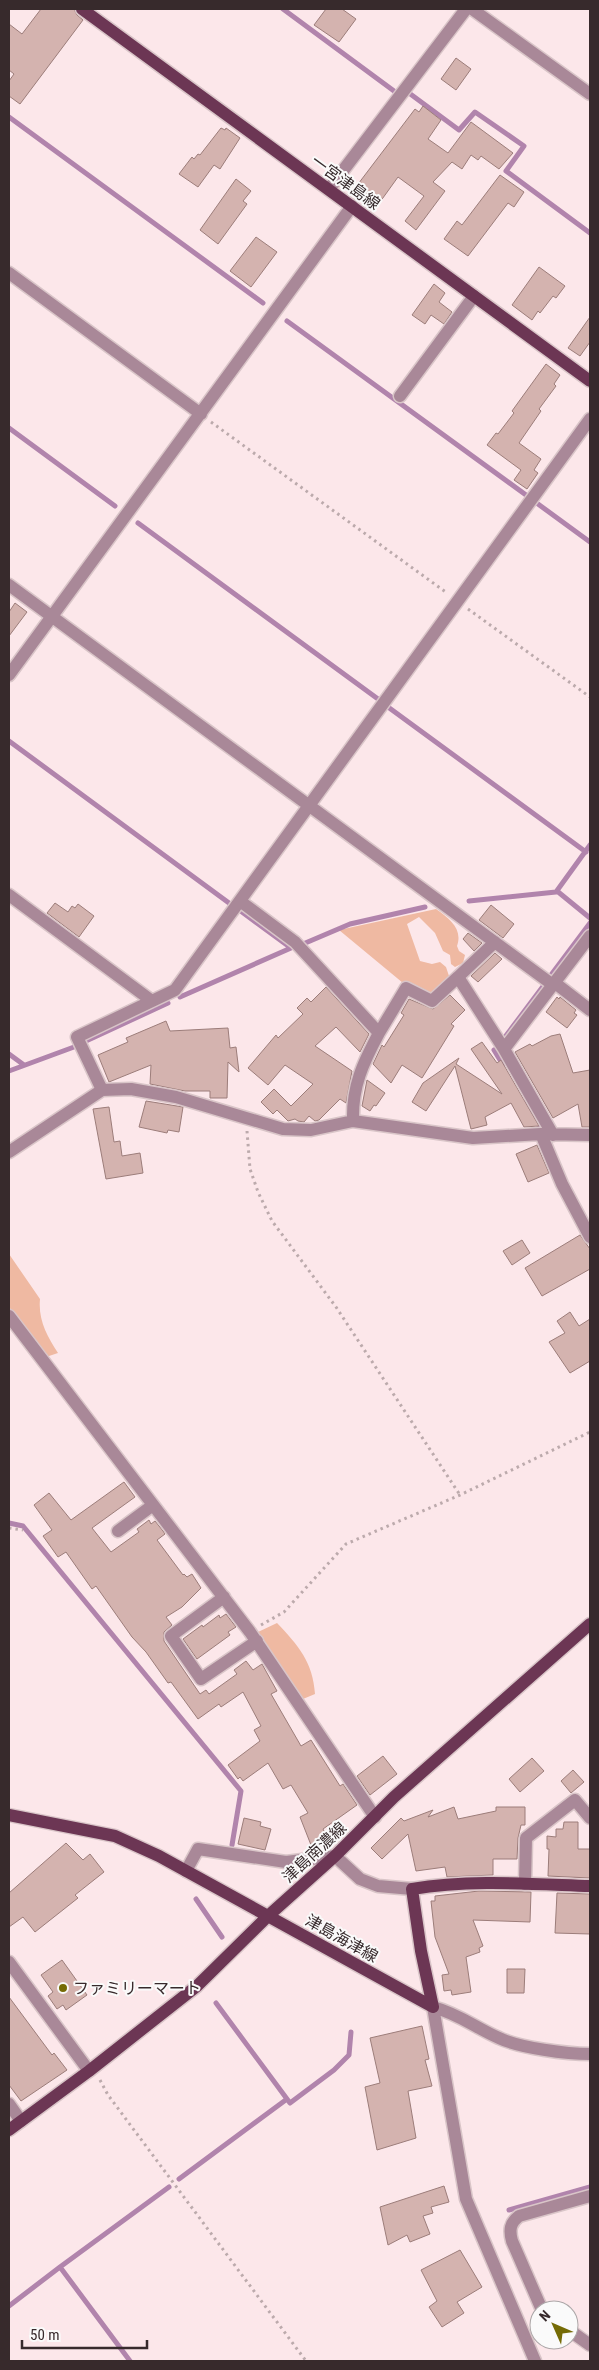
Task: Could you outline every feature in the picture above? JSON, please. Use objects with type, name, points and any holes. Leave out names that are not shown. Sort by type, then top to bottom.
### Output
[{"type":"main road","name":"一宮津島線","points":[[82,9],[590,381]]},
{"type":"main road","name":"津島南濃線","points":[[268,1916],[336,1856],[401,1791],[590,1624]]},
{"type":"main road","points":[[9,1815],[115,1836],[159,1856],[268,1916],[197,1986],[9,2130]]},
{"type":"main road","points":[[433,2007],[421,1951],[412,1888],[437,1884],[590,1886]]},
{"type":"main road","name":"津島海津線","points":[[268,1916],[433,2007]]},
{"type":"street","points":[[329,189],[466,9]]},
{"type":"street","points":[[472,9],[590,94]]},
{"type":"street","points":[[9,675],[352,206]]},
{"type":"street","points":[[9,273],[201,414]]},
{"type":"street","points":[[400,396],[474,296]]},
{"type":"street","points":[[102,1090],[77,1037],[175,990],[590,419]]},
{"type":"street","points":[[9,585],[590,1010]]},
{"type":"street","points":[[9,895],[152,1001]]},
{"type":"street","points":[[240,902],[295,942],[379,1033]]},
{"type":"street","points":[[504,1049],[590,936]]},
{"type":"street","points":[[353,1121],[353,1106],[359,1071],[406,988],[432,1001],[495,942]]},
{"type":"street","points":[[458,977],[504,1049],[547,1134],[562,1184],[590,1237]]},
{"type":"street","points":[[9,1152],[102,1090],[131,1089],[176,1096],[283,1129],[311,1130],[353,1121],[473,1138],[547,1134],[590,1135]]},
{"type":"street","points":[[9,1316],[224,1597],[374,1817]]},
{"type":"street","points":[[118,1531],[153,1505]]},
{"type":"street","points":[[224,1597],[171,1636],[201,1679],[253,1637]]},
{"type":"street","points":[[525,1884],[526,1838],[575,1800],[590,1818]]},
{"type":"street","points":[[186,1871],[198,1849],[286,1862],[336,1856],[360,1879],[378,1886],[412,1888]]},
{"type":"street","points":[[9,1962],[91,2069]]},
{"type":"street","points":[[535,2361],[466,2199],[433,2007],[454,2013],[500,2039],[537,2048],[590,2054]]},
{"type":"street","points":[[9,2104],[21,2121]]},
{"type":"street","points":[[538,2300],[512,2241],[509,2231],[513,2221],[519,2216],[590,2196]]},
{"type":"street","points":[[579,2337],[590,2345]]},
{"type":"path","points":[[201,414],[590,697]]},
{"type":"path","points":[[246,1118],[250,1169],[258,1192],[272,1221],[336,1307],[460,1495]]},
{"type":"path","points":[[253,1637],[284,1612],[346,1544],[460,1495],[590,1432]]},
{"type":"path","points":[[9,1528],[23,1530]]},
{"type":"path","points":[[91,2069],[108,2095],[306,2361]]},
{"type":"shaded area","points":[[436,909],[457,929],[457,946],[459,951],[465,955],[463,963],[455,967],[451,964],[450,955],[443,951],[435,933],[419,917],[407,924],[420,961],[432,964],[440,962],[446,967],[450,979],[430,997],[403,983],[339,930]]},
{"type":"shaded area","points":[[9,1254],[40,1299],[40,1314],[44,1328],[58,1353],[46,1357],[9,1307]]},
{"type":"shaded area","points":[[277,1623],[292,1639],[308,1663],[315,1694],[303,1699],[258,1632]]},
{"type":"building","points":[[41,9],[74,9],[83,20],[20,104],[9,96],[9,81],[14,74],[9,70],[9,24],[22,34]]},
{"type":"building","points":[[326,9],[342,9],[356,19],[339,42],[314,25]]},
{"type":"building","points":[[456,58],[471,69],[456,90],[441,79]]},
{"type":"building","points":[[423,106],[441,120],[428,139],[448,153],[471,122],[513,153],[499,169],[481,156],[478,160],[471,155],[462,169],[452,162],[433,182],[445,191],[416,230],[405,221],[424,196],[398,177],[380,202],[378,200],[373,207],[352,192],[415,109],[419,112]]},
{"type":"building","points":[[221,128],[225,130],[226,128],[240,138],[220,169],[214,165],[198,187],[179,174],[192,157],[194,159],[198,154],[200,155]]},
{"type":"building","points":[[500,175],[524,192],[514,207],[508,203],[468,256],[444,239],[457,221],[462,225]]},
{"type":"building","points":[[236,179],[251,191],[243,201],[247,204],[218,244],[200,230]]},
{"type":"building","points":[[256,237],[277,252],[251,287],[230,271]]},
{"type":"building","points":[[539,267],[565,286],[556,298],[553,296],[540,313],[538,311],[532,320],[512,305]]},
{"type":"building","points":[[434,284],[445,293],[439,302],[452,312],[444,324],[431,315],[425,324],[412,315]]},
{"type":"building","points":[[590,317],[590,342],[580,356],[568,348]]},
{"type":"building","points":[[546,364],[560,375],[554,384],[556,386],[539,409],[541,411],[519,443],[541,459],[534,470],[538,473],[527,489],[514,480],[521,470],[487,445],[514,413],[512,411]]},
{"type":"building","points":[[15,603],[27,612],[9,636],[9,612]]},
{"type":"building","points":[[55,903],[68,912],[72,906],[75,908],[78,904],[94,916],[79,937],[47,913]]},
{"type":"building","points":[[491,905],[514,924],[503,938],[479,920]]},
{"type":"building","points":[[468,933],[482,943],[474,951],[463,939]]},
{"type":"building","points":[[495,953],[502,959],[478,982],[471,976]]},
{"type":"building","points":[[326,987],[369,1034],[360,1052],[336,1027],[315,1046],[352,1071],[346,1103],[340,1099],[319,1120],[315,1121],[309,1116],[304,1122],[295,1119],[288,1121],[277,1110],[273,1114],[261,1102],[274,1089],[291,1106],[313,1084],[285,1065],[268,1085],[248,1068],[276,1035],[278,1038],[303,1014],[297,1008],[307,998],[311,1002]]},
{"type":"building","points":[[450,995],[465,1010],[451,1024],[454,1026],[422,1078],[402,1065],[391,1083],[373,1064],[382,1045],[384,1047],[404,1015],[401,1013],[409,999],[433,1009]]},
{"type":"building","points":[[557,997],[559,999],[560,997],[576,1010],[574,1013],[577,1015],[567,1028],[546,1012]]},
{"type":"building","points":[[166,1021],[170,1031],[228,1028],[230,1048],[236,1047],[239,1072],[228,1062],[227,1098],[210,1098],[210,1091],[185,1091],[150,1084],[151,1065],[109,1082],[98,1055],[128,1042],[126,1038]]},
{"type":"building","points":[[560,1034],[573,1073],[590,1070],[590,1127],[582,1127],[578,1104],[553,1118],[515,1052],[530,1044],[532,1046],[551,1036]]},
{"type":"building","points":[[482,1042],[497,1063],[501,1060],[539,1126],[524,1127],[511,1103],[485,1117],[487,1125],[471,1129],[455,1066],[426,1111],[412,1102],[423,1083],[459,1058],[456,1064],[502,1094],[471,1049]]},
{"type":"building","points":[[367,1080],[385,1093],[370,1111],[362,1106]]},
{"type":"building","points":[[146,1101],[183,1107],[179,1132],[168,1130],[167,1133],[139,1127]]},
{"type":"building","points":[[109,1107],[114,1142],[120,1141],[122,1156],[140,1153],[143,1173],[106,1179],[93,1109]]},
{"type":"building","points":[[537,1145],[549,1173],[528,1182],[516,1154]]},
{"type":"building","points":[[580,1235],[590,1249],[590,1269],[542,1296],[525,1268]]},
{"type":"building","points":[[522,1240],[530,1253],[512,1265],[503,1251]]},
{"type":"building","points":[[570,1312],[579,1326],[590,1319],[590,1361],[570,1373],[549,1342],[565,1333],[557,1321]]},
{"type":"building","points":[[124,1482],[135,1497],[92,1528],[111,1552],[139,1532],[137,1529],[149,1520],[151,1524],[155,1521],[163,1531],[165,1534],[157,1540],[183,1575],[187,1577],[192,1574],[201,1588],[182,1607],[166,1617],[172,1625],[164,1632],[164,1641],[200,1694],[206,1690],[209,1694],[237,1674],[234,1670],[246,1661],[253,1670],[262,1664],[277,1691],[271,1694],[301,1746],[311,1740],[340,1786],[343,1784],[357,1805],[323,1829],[327,1837],[311,1845],[300,1817],[308,1813],[291,1785],[283,1789],[268,1763],[243,1781],[240,1777],[238,1779],[228,1765],[260,1741],[254,1730],[261,1726],[243,1692],[221,1707],[219,1704],[198,1719],[171,1682],[168,1683],[146,1652],[132,1637],[96,1586],[92,1589],[66,1552],[58,1557],[43,1536],[52,1530],[34,1505],[49,1493],[71,1520]]},
{"type":"building","points":[[226,1614],[236,1627],[228,1632],[230,1635],[197,1659],[183,1639],[219,1615],[220,1618]]},
{"type":"building","points":[[383,1756],[397,1774],[370,1795],[357,1776]]},
{"type":"building","points":[[532,1758],[544,1771],[520,1792],[509,1779]]},
{"type":"building","points":[[573,1770],[584,1782],[571,1793],[561,1781]]},
{"type":"building","points":[[454,1807],[458,1819],[496,1811],[496,1807],[525,1807],[525,1825],[521,1825],[517,1859],[493,1859],[493,1875],[447,1877],[445,1867],[416,1871],[408,1834],[382,1859],[371,1848],[401,1818],[404,1821],[433,1810],[428,1817]]},
{"type":"building","points":[[244,1818],[261,1822],[260,1826],[271,1829],[265,1850],[238,1844]]},
{"type":"building","points":[[564,1822],[578,1822],[578,1849],[590,1849],[590,1878],[548,1876],[549,1849],[547,1849],[547,1836],[556,1837],[556,1829],[563,1829]]},
{"type":"building","points":[[66,1843],[83,1860],[90,1854],[104,1872],[75,1895],[78,1898],[35,1932],[23,1917],[9,1927],[9,1893]]},
{"type":"building","points":[[479,1891],[531,1892],[530,1922],[473,1920],[483,1946],[479,1948],[480,1952],[466,1957],[471,1992],[452,1995],[451,1990],[444,1991],[442,1975],[449,1974],[435,1937],[431,1901],[435,1901],[435,1896]]},
{"type":"building","points":[[557,1893],[590,1894],[590,1934],[555,1933]]},
{"type":"building","points":[[62,1960],[87,1995],[66,2010],[63,2005],[57,2009],[48,1996],[53,1992],[41,1975]]},
{"type":"building","points":[[507,1969],[525,1969],[524,1993],[507,1993]]},
{"type":"building","points":[[9,1997],[52,2055],[54,2053],[67,2070],[21,2101],[9,2085]]},
{"type":"building","points":[[422,2026],[429,2059],[425,2060],[432,2086],[408,2091],[416,2138],[377,2150],[365,2087],[380,2083],[370,2038]]},
{"type":"building","points":[[444,2186],[449,2202],[431,2207],[433,2213],[423,2216],[430,2234],[410,2242],[407,2235],[388,2245],[380,2207]]},
{"type":"building","points":[[460,2250],[482,2287],[457,2302],[464,2313],[442,2327],[429,2307],[437,2301],[421,2270]]},
{"type":"waterway","points":[[283,9],[394,91]]},
{"type":"waterway","points":[[409,93],[459,130],[475,112],[524,146],[506,171],[590,233]]},
{"type":"waterway","points":[[9,117],[263,303]]},
{"type":"waterway","points":[[287,321],[526,495]]},
{"type":"waterway","points":[[9,428],[115,506]]},
{"type":"waterway","points":[[538,504],[590,542]]},
{"type":"waterway","points":[[138,523],[378,699]]},
{"type":"waterway","points":[[388,707],[586,852]]},
{"type":"waterway","points":[[9,741],[229,903]]},
{"type":"waterway","points":[[469,901],[556,892],[590,845]]},
{"type":"waterway","points":[[557,891],[590,918]]},
{"type":"waterway","points":[[303,944],[350,924],[425,907]]},
{"type":"waterway","points":[[180,997],[291,948],[242,912]]},
{"type":"waterway","points":[[551,975],[590,923]]},
{"type":"waterway","points":[[505,1037],[544,985]]},
{"type":"waterway","points":[[86,1041],[168,1003]]},
{"type":"waterway","points":[[9,1071],[74,1047]]},
{"type":"waterway","points":[[494,1050],[503,1065]]},
{"type":"waterway","points":[[9,1054],[24,1065]]},
{"type":"waterway","points":[[525,1102],[539,1126]]},
{"type":"waterway","points":[[9,1523],[23,1526],[241,1791],[232,1845]]},
{"type":"waterway","points":[[196,1899],[222,1937]]},
{"type":"waterway","points":[[179,2179],[287,2099],[216,2003]]},
{"type":"waterway","points":[[287,2099],[290,2103],[334,2070],[349,2055],[351,2032]]},
{"type":"waterway","points":[[130,2361],[60,2267],[169,2187]]},
{"type":"waterway","points":[[509,2210],[590,2187]]},
{"type":"waterway","points":[[9,2306],[60,2267]]},
{"type":"place","name":"ファミリーマート","points":[[63,1988]]}]
